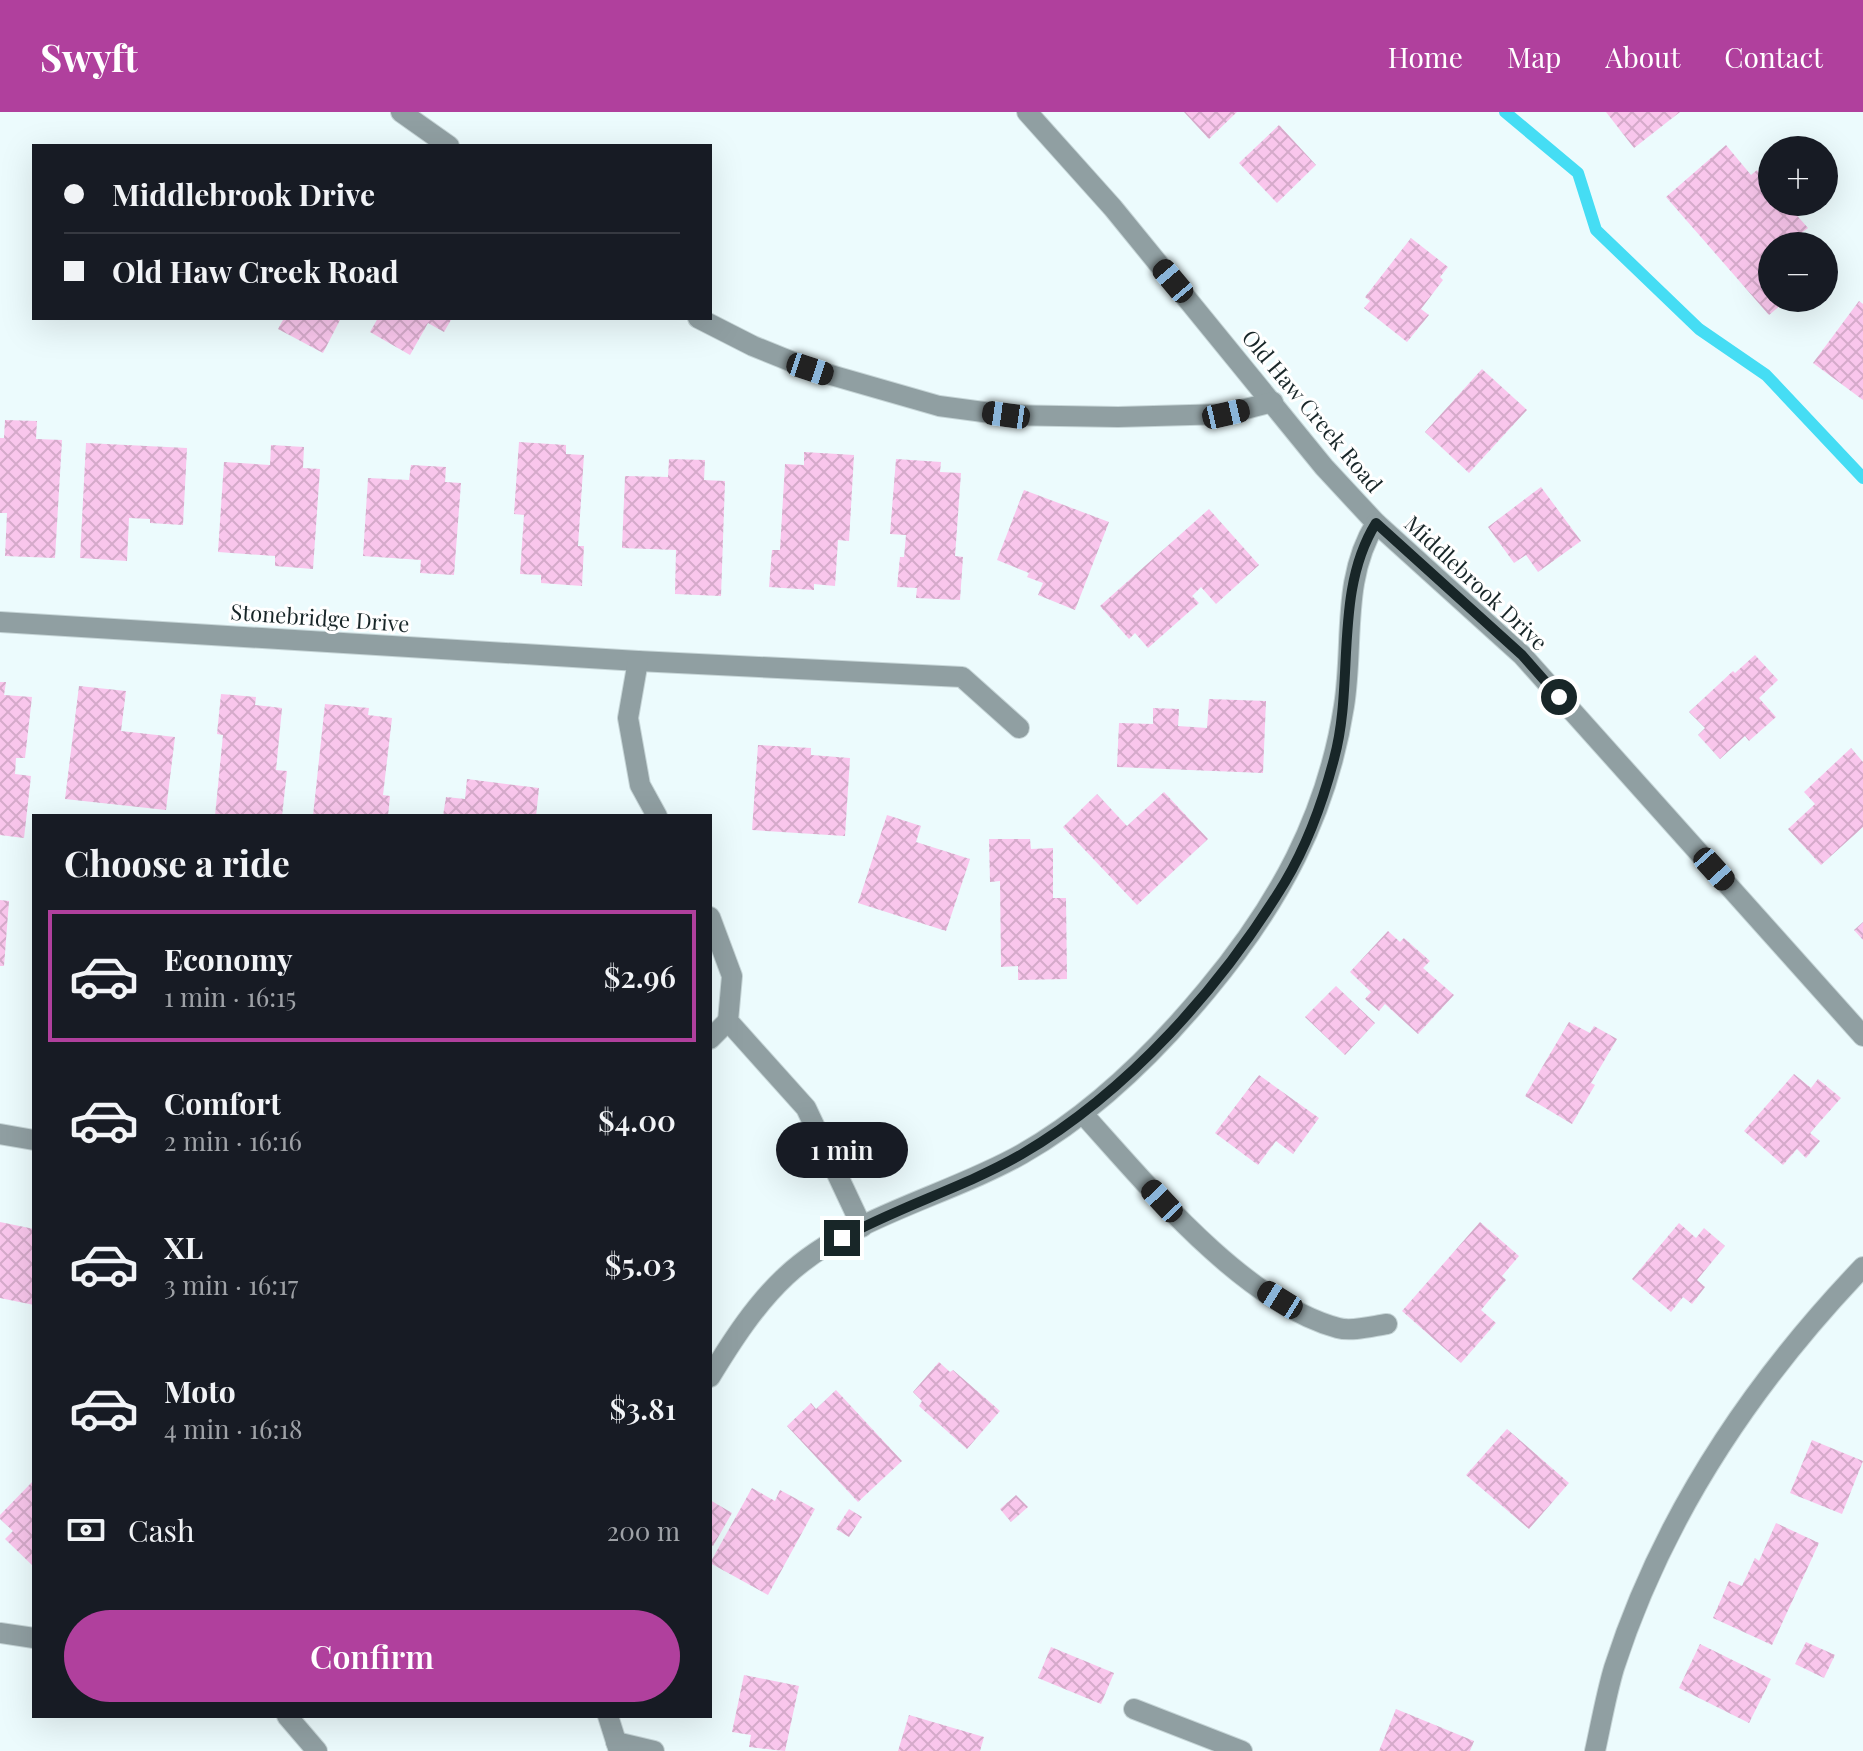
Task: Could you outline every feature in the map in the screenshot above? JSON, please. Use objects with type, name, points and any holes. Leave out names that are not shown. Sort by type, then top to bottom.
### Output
[{"type":"street","points":[[401,112],[446,144]]},
{"type":"street","name":"Old Haw Creek Road","points":[[712,1374],[757,1308],[788,1275],[821,1250],[862,1227],[959,1186],[1022,1154],[1083,1114],[1149,1055],[1207,990],[1286,881],[1316,816],[1335,758],[1345,702],[1351,597],[1363,549],[1376,523],[1324,467],[1113,208],[1027,112]]},
{"type":"street","points":[[702,320],[753,346],[810,369],[939,406],[1006,415],[1118,417],[1226,414],[1273,402]]},
{"type":"street","name":"Middlebrook Drive","points":[[1376,523],[1522,655],[1863,1036]]},
{"type":"street","name":"Stonebridge Drive","points":[[0,622],[638,661],[962,677],[1019,728]]},
{"type":"street","points":[[638,661],[628,718],[640,785],[656,814]]},
{"type":"street","points":[[712,922],[732,976],[728,1021],[712,1037]]},
{"type":"street","points":[[728,1021],[806,1108],[862,1227]]},
{"type":"street","points":[[1083,1114],[1162,1201],[1239,1273],[1301,1313],[1341,1329],[1387,1324]]},
{"type":"street","points":[[0,1134],[32,1140]]},
{"type":"street","points":[[1595,1751],[1614,1669],[1682,1508],[1729,1431],[1784,1356],[1863,1267]]},
{"type":"street","points":[[0,1633],[32,1638]]},
{"type":"street","points":[[1134,1709],[1242,1751]]},
{"type":"street","points":[[289,1718],[317,1751]]},
{"type":"street","points":[[609,1718],[618,1746],[654,1751]]},
{"type":"building","points":[[1184,112],[1237,112],[1209,139]]},
{"type":"building","points":[[1606,112],[1680,112],[1634,148]]},
{"type":"building","points":[[1279,125],[1316,165],[1277,203],[1239,163]]},
{"type":"building","points":[[1726,145],[1751,175],[1758,171],[1758,216],[1797,216],[1808,228],[1803,232],[1758,232],[1758,302],[1666,197]]},
{"type":"building","points":[[1411,238],[1448,267],[1440,277],[1443,280],[1421,309],[1429,315],[1407,342],[1364,308],[1370,301],[1365,297]]},
{"type":"building","points":[[1859,301],[1863,304],[1863,400],[1813,363]]},
{"type":"building","points":[[283,320],[340,320],[323,353],[278,329]]},
{"type":"building","points":[[377,320],[451,320],[444,332],[428,323],[410,355],[370,332]]},
{"type":"building","points":[[1482,369],[1527,410],[1469,473],[1425,432]]},
{"type":"building","points":[[5,420],[37,421],[36,439],[62,440],[55,558],[5,556],[7,513],[0,513],[0,438],[4,438]]},
{"type":"building","points":[[519,442],[566,445],[566,454],[584,455],[578,546],[584,546],[582,586],[541,583],[541,575],[520,574],[524,515],[514,514]]},
{"type":"building","points":[[86,443],[187,448],[183,525],[129,518],[127,561],[80,558]]},
{"type":"building","points":[[271,445],[304,447],[303,468],[320,469],[313,569],[275,566],[275,556],[218,552],[224,462],[270,465]]},
{"type":"building","points":[[804,452],[854,455],[849,541],[838,540],[835,586],[814,584],[814,590],[769,587],[772,550],[780,550],[785,464],[804,465]]},
{"type":"building","points":[[669,459],[705,460],[704,480],[725,481],[721,596],[675,594],[676,550],[622,548],[625,476],[668,477]]},
{"type":"building","points":[[896,459],[941,462],[940,472],[961,473],[955,556],[963,557],[960,600],[916,598],[917,588],[897,587],[906,535],[890,534]]},
{"type":"building","points":[[411,465],[446,467],[445,482],[461,483],[454,575],[420,573],[421,560],[363,556],[368,478],[409,480]]},
{"type":"building","points":[[1541,487],[1581,541],[1538,572],[1526,555],[1514,563],[1488,527]]},
{"type":"building","points":[[1024,490],[1109,522],[1075,610],[1038,595],[1043,583],[1027,577],[1029,573],[997,560]]},
{"type":"building","points":[[1209,509],[1259,565],[1216,604],[1201,587],[1192,596],[1199,603],[1148,648],[1135,633],[1129,639],[1100,606]]},
{"type":"building","points":[[1755,655],[1778,680],[1759,698],[1776,717],[1749,741],[1745,736],[1720,759],[1698,735],[1705,728],[1689,712]]},
{"type":"building","points":[[0,682],[6,682],[4,695],[32,697],[25,758],[16,758],[15,774],[31,776],[24,838],[0,835]]},
{"type":"building","points":[[79,686],[126,691],[121,731],[175,737],[166,810],[65,799]]},
{"type":"building","points":[[221,694],[256,697],[255,705],[282,708],[276,770],[287,771],[282,814],[215,814],[223,735],[217,734]]},
{"type":"building","points":[[1209,699],[1266,701],[1263,773],[1117,767],[1119,723],[1153,724],[1153,708],[1179,709],[1178,726],[1207,728]]},
{"type":"building","points":[[325,704],[369,708],[368,715],[392,718],[383,795],[390,796],[388,814],[313,814]]},
{"type":"building","points":[[758,745],[811,748],[811,755],[850,758],[845,836],[752,830]]},
{"type":"building","points":[[1851,748],[1863,762],[1863,827],[1821,865],[1788,829],[1815,804],[1804,792]]},
{"type":"building","points":[[467,779],[539,788],[536,814],[443,814],[446,797],[465,799]]},
{"type":"building","points":[[1164,792],[1208,839],[1137,905],[1063,827],[1097,794],[1127,826]]},
{"type":"building","points":[[887,815],[921,826],[916,842],[970,859],[946,931],[858,903]]},
{"type":"building","points":[[989,839],[1030,839],[1031,849],[1053,848],[1053,898],[1066,898],[1067,979],[1018,980],[1018,966],[1001,967],[1000,881],[990,882]]},
{"type":"building","points":[[0,900],[9,901],[4,966],[0,966]]},
{"type":"building","points":[[1863,922],[1863,940],[1854,930]]},
{"type":"building","points":[[1388,931],[1400,942],[1404,938],[1430,961],[1423,968],[1454,995],[1418,1034],[1385,1004],[1379,1011],[1365,999],[1371,992],[1350,972]]},
{"type":"building","points":[[1336,986],[1375,1023],[1345,1055],[1305,1017]]},
{"type":"building","points":[[1569,1022],[1590,1033],[1594,1026],[1617,1039],[1572,1124],[1525,1096]]},
{"type":"building","points":[[1794,1074],[1811,1088],[1818,1079],[1841,1098],[1810,1133],[1820,1141],[1806,1158],[1797,1149],[1783,1165],[1744,1131]]},
{"type":"building","points":[[1259,1075],[1319,1118],[1293,1154],[1276,1141],[1258,1165],[1215,1133]]},
{"type":"building","points":[[0,1222],[32,1229],[32,1305],[0,1298]]},
{"type":"building","points":[[1480,1222],[1519,1256],[1502,1276],[1506,1280],[1481,1310],[1496,1323],[1461,1363],[1402,1311]]},
{"type":"building","points":[[1679,1223],[1696,1238],[1704,1228],[1725,1246],[1697,1280],[1705,1287],[1692,1304],[1683,1297],[1671,1312],[1632,1279]]},
{"type":"building","points":[[939,1362],[950,1372],[953,1370],[1000,1411],[967,1449],[919,1406],[922,1401],[913,1392]]},
{"type":"building","points":[[836,1390],[902,1461],[858,1502],[787,1426],[811,1403],[816,1409]]},
{"type":"building","points":[[1507,1429],[1569,1483],[1529,1529],[1466,1475]]},
{"type":"building","points":[[1812,1440],[1863,1461],[1842,1514],[1790,1493]]},
{"type":"building","points":[[32,1482],[32,1565],[5,1539],[13,1531],[0,1519],[0,1515]]},
{"type":"building","points":[[752,1488],[775,1501],[780,1490],[815,1509],[768,1595],[712,1564]]},
{"type":"building","points":[[1016,1495],[1028,1507],[1011,1522],[1000,1509]]},
{"type":"building","points":[[712,1501],[732,1513],[712,1545]]},
{"type":"building","points":[[849,1509],[862,1517],[849,1537],[836,1529]]},
{"type":"building","points":[[1776,1523],[1819,1543],[1772,1645],[1713,1618],[1729,1581],[1742,1586],[1755,1558],[1759,1561]]},
{"type":"building","points":[[1806,1642],[1835,1655],[1824,1678],[1795,1664]]},
{"type":"building","points":[[1700,1644],[1771,1679],[1749,1723],[1679,1688]]},
{"type":"building","points":[[1051,1647],[1114,1673],[1101,1704],[1038,1678]]},
{"type":"building","points":[[744,1675],[799,1686],[785,1751],[749,1747],[751,1735],[732,1732]]},
{"type":"building","points":[[1396,1709],[1474,1741],[1470,1751],[1379,1751]]},
{"type":"building","points":[[909,1715],[984,1737],[980,1751],[898,1751]]},
{"type":"waterway","points":[[1505,112],[1578,173],[1596,230],[1699,329],[1766,375],[1863,478]]},
{"type":"route","points":[[842,1238],[1022,1154],[1083,1114],[1149,1055],[1207,990],[1246,939],[1286,881],[1316,816],[1335,758],[1345,702],[1351,597],[1359,560],[1376,523],[1522,655],[1559,697]]}]
